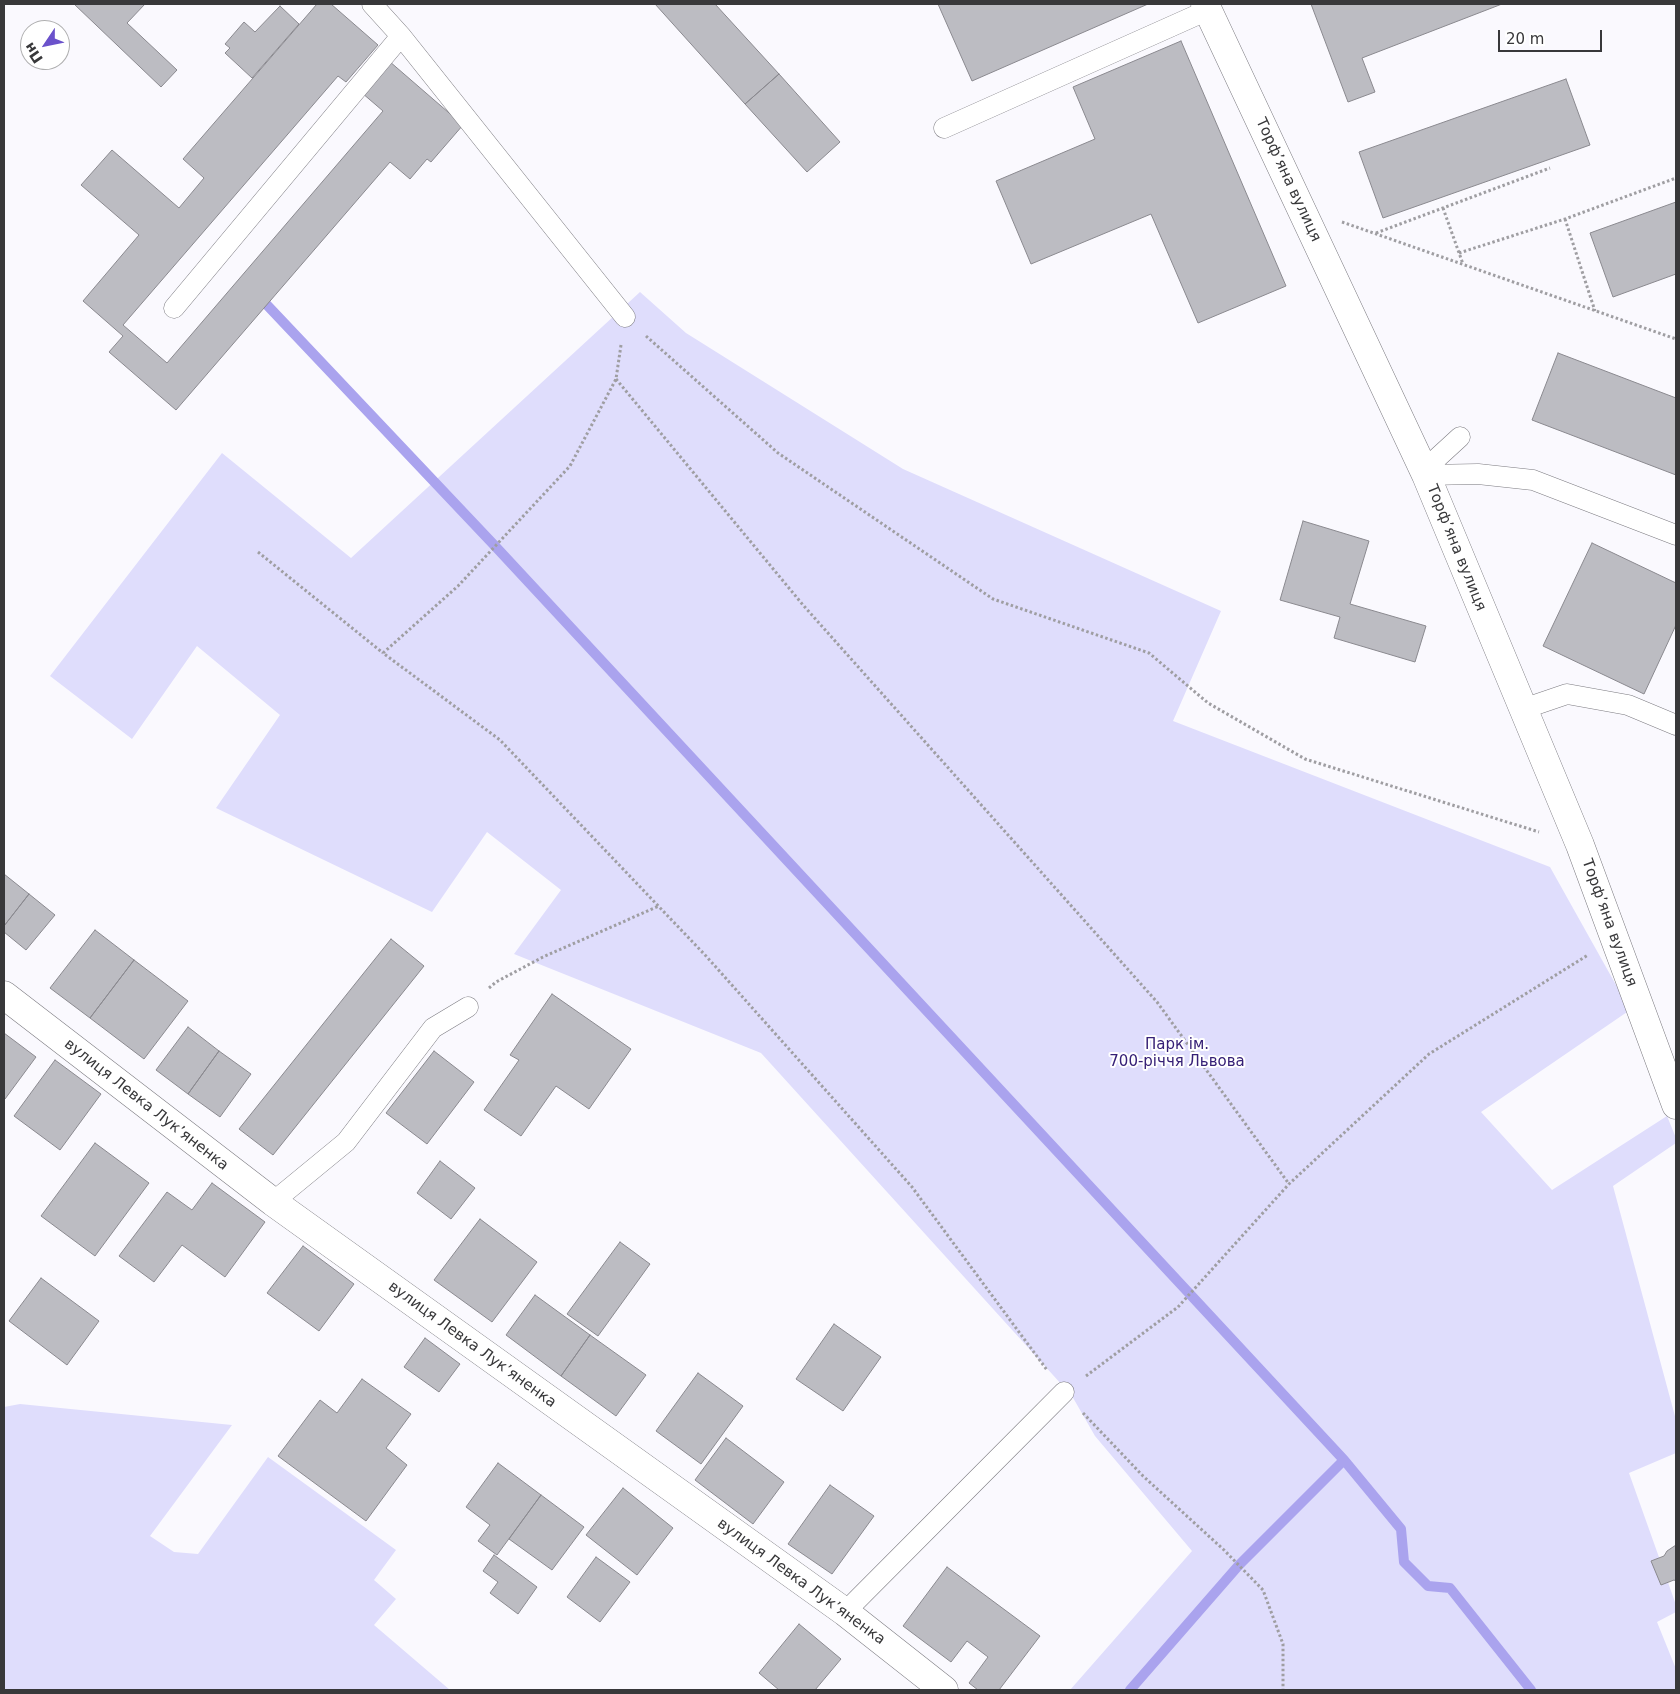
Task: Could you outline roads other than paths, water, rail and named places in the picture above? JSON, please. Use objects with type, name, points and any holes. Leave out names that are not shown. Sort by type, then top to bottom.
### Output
[{"type":"street","name":"Торфʼяна вулиця","points":[[1207,7],[1425,473],[1580,845],[1676,1105]]},
{"type":"street","name":"вулиця Левка Лукʼяненка","points":[[4,996],[273,1202],[845,1612],[944,1690]]},
{"type":"lane","points":[[372,4],[401,36],[625,317]]},
{"type":"lane","points":[[944,128],[1207,7]]},
{"type":"lane","points":[[174,308],[401,36]]},
{"type":"lane","points":[[1425,473],[1460,437]]},
{"type":"lane","points":[[1425,473],[1478,474],[1533,480],[1676,535]]},
{"type":"lane","points":[[1523,710],[1567,694],[1628,705],[1676,725]]},
{"type":"lane","points":[[273,1202],[346,1142],[433,1028],[468,1008]]},
{"type":"lane","points":[[845,1612],[1064,1392]]},
{"type":"waterway","points":[[267,305],[495,546],[1344,1460],[1239,1565],[1130,1690]]},
{"type":"waterway","points":[[1344,1460],[1401,1529],[1404,1562],[1428,1586],[1450,1588],[1531,1690]]},
{"type":"park label","name":"Парк ім. 700-річчя Львова","points":[[1177,1054]]}]
